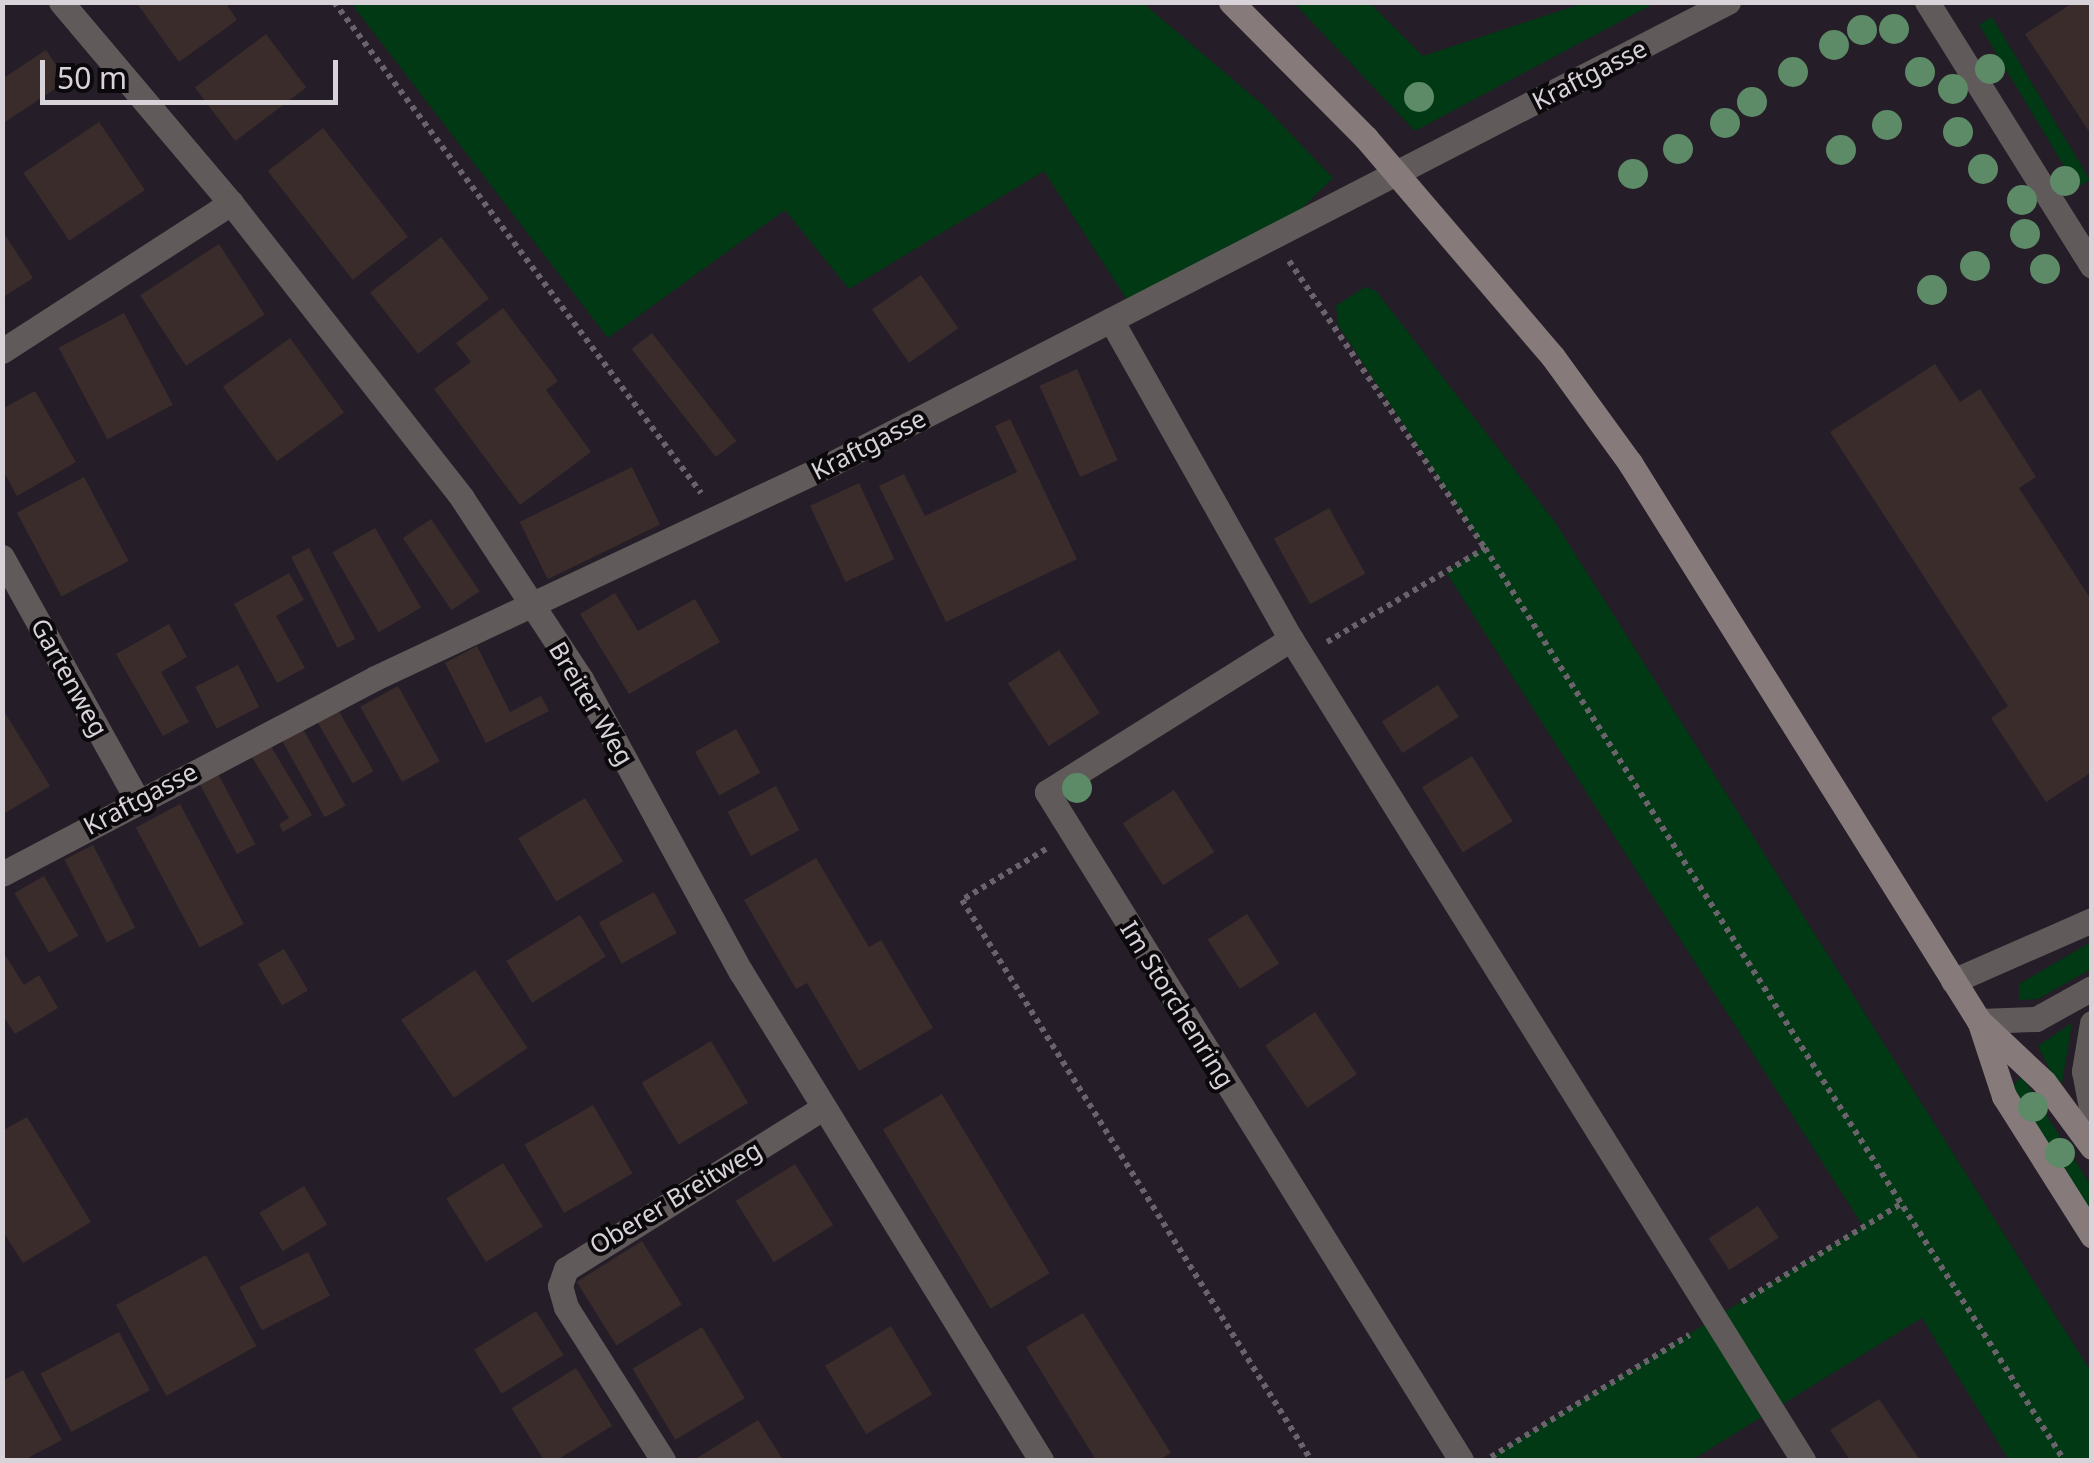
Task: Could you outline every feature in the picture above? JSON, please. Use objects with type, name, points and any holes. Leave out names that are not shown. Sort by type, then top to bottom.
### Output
[{"type":"main road","points":[[1230,2],[1392,168],[1594,414],[1979,1021],[2044,1082],[2092,1147]]},
{"type":"main road","points":[[1979,1021],[2004,1096],[2092,1235]]},
{"type":"street","name":"Breiter Weg","points":[[61,2],[231,202],[444,472],[526,604],[600,709],[823,1108],[1041,1460]]},
{"type":"street","name":"Kraftgasse","points":[[2,874],[136,798],[526,604],[718,518],[1728,2]]},
{"type":"street","points":[[1927,2],[2092,266]]},
{"type":"street","points":[[2,350],[231,202]]},
{"type":"street","points":[[1111,320],[1296,648],[1803,1460]]},
{"type":"street","name":"Gartenweg","points":[[2,557],[136,798]]},
{"type":"street","name":"Im Storchenring","points":[[1296,648],[1047,792],[1461,1460]]},
{"type":"street","points":[[1953,982],[2092,920]]},
{"type":"street","points":[[1979,1021],[2036,1018],[2092,988]]},
{"type":"street","points":[[2092,1023],[2084,1071],[2092,1113]]},
{"type":"street","name":"Oberer Breitweg","points":[[662,1460],[566,1308],[560,1286],[566,1269],[823,1108]]},
{"type":"path","points":[[334,2],[718,518]]},
{"type":"path","points":[[1271,238],[1485,548],[2064,1460]]},
{"type":"path","points":[[1296,648],[1485,548]]},
{"type":"path","points":[[1072,833],[962,900],[1311,1460]]},
{"type":"green space","points":[[351,3],[1143,3],[1264,106],[1333,178],[1271,238],[1133,309],[1044,171],[849,289],[785,210],[608,338]]},
{"type":"green space","points":[[1294,3],[1370,3],[1423,56],[1584,3],[1655,3],[1415,131]]},
{"type":"green space","points":[[1992,17],[2090,180],[2077,188],[1979,25]]},
{"type":"green space","points":[[1365,287],[1376,291],[1555,522],[2091,1372],[2091,1460],[2009,1460],[1922,1318],[1692,1460],[1486,1460],[1863,1226],[1446,572],[1484,547],[1338,325],[1336,306]]},
{"type":"green space","points":[[2091,942],[2091,969],[2038,999],[2019,1000],[2019,984]]},
{"type":"green space","points":[[2072,1023],[2062,1082],[2058,1086],[2038,1046]]},
{"type":"green space","points":[[2022,1076],[2091,1186],[2091,1221],[2012,1087]]},
{"type":"building","points":[[136,2],[225,2],[237,20],[179,62]]},
{"type":"building","points":[[2074,2],[2092,2],[2092,136],[2025,34]]},
{"type":"building","points":[[266,34],[306,88],[235,141],[195,88]]},
{"type":"building","points":[[46,50],[67,81],[2,124],[2,79]]},
{"type":"building","points":[[99,122],[145,190],[69,241],[24,173]]},
{"type":"building","points":[[323,128],[408,237],[353,280],[268,171]]},
{"type":"building","points":[[2,230],[33,278],[2,298]]},
{"type":"building","points":[[441,237],[489,298],[418,354],[370,292]]},
{"type":"building","points":[[219,244],[265,314],[186,366],[140,295]]},
{"type":"building","points":[[921,275],[958,328],[909,363],[872,309]]},
{"type":"building","points":[[503,308],[558,381],[546,390],[591,452],[520,505],[434,389],[471,362],[456,343]]},
{"type":"building","points":[[124,313],[173,405],[107,440],[59,348]]},
{"type":"building","points":[[652,333],[736,441],[716,457],[632,349]]},
{"type":"building","points":[[290,338],[344,412],[277,461],[223,387]]},
{"type":"building","points":[[1935,364],[1960,402],[1980,389],[2036,477],[2019,488],[2092,601],[2092,772],[2046,802],[1991,718],[2008,706],[1830,432]]},
{"type":"building","points":[[1077,369],[1118,460],[1080,477],[1040,386]]},
{"type":"building","points":[[35,391],[76,462],[17,496],[2,469],[2,409]]},
{"type":"building","points":[[1010,419],[1077,559],[946,622],[879,486],[904,474],[925,516],[1017,472],[995,426]]},
{"type":"building","points":[[632,467],[660,525],[548,579],[520,522]]},
{"type":"building","points":[[84,477],[129,561],[61,597],[17,513]]},
{"type":"building","points":[[859,483],[894,559],[846,582],[810,506]]},
{"type":"building","points":[[1329,508],[1365,574],[1310,604],[1274,539]]},
{"type":"building","points":[[431,519],[480,591],[451,610],[403,538]]},
{"type":"building","points":[[375,528],[421,608],[379,632],[333,552]]},
{"type":"building","points":[[309,548],[355,639],[337,648],[291,557]]},
{"type":"building","points":[[289,573],[304,600],[276,616],[305,668],[277,683],[234,604]]},
{"type":"building","points":[[615,593],[638,631],[695,599],[720,642],[629,694],[580,614]]},
{"type":"building","points":[[169,624],[187,657],[161,672],[189,722],[163,736],[116,654]]},
{"type":"building","points":[[477,646],[510,712],[541,696],[549,711],[486,743],[445,663]]},
{"type":"building","points":[[1059,650],[1100,713],[1049,746],[1008,683]]},
{"type":"building","points":[[238,665],[259,707],[217,729],[195,687]]},
{"type":"building","points":[[1438,685],[1459,717],[1403,753],[1382,721]]},
{"type":"building","points":[[398,686],[440,761],[402,782],[360,707]]},
{"type":"building","points":[[2,708],[50,786],[2,815]]},
{"type":"building","points":[[337,708],[374,771],[353,783],[316,720]]},
{"type":"building","points":[[302,727],[346,806],[325,817],[281,739]]},
{"type":"building","points":[[736,729],[760,773],[719,796],[695,752]]},
{"type":"building","points":[[269,743],[312,815],[283,832],[279,824],[289,818],[250,754]]},
{"type":"building","points":[[1472,756],[1513,821],[1463,853],[1422,787]]},
{"type":"building","points":[[216,770],[255,844],[237,854],[197,780]]},
{"type":"building","points":[[776,786],[799,830],[751,856],[727,812]]},
{"type":"building","points":[[1174,790],[1214,852],[1163,885],[1123,823]]},
{"type":"building","points":[[585,798],[623,861],[556,902],[518,838]]},
{"type":"building","points":[[180,804],[244,924],[200,948],[136,827]]},
{"type":"building","points":[[93,845],[135,928],[107,942],[64,860]]},
{"type":"building","points":[[816,858],[869,947],[881,940],[933,1028],[859,1071],[807,983],[796,989],[744,900]]},
{"type":"building","points":[[44,876],[78,936],[49,953],[15,893]]},
{"type":"building","points":[[654,892],[677,933],[622,964],[599,923]]},
{"type":"building","points":[[1247,914],[1279,963],[1240,989],[1208,940]]},
{"type":"building","points":[[580,915],[606,957],[532,1003],[506,961]]},
{"type":"building","points":[[284,949],[308,991],[282,1006],[258,964]]},
{"type":"building","points":[[2,950],[24,985],[39,975],[58,1008],[15,1034],[2,1014]]},
{"type":"building","points":[[475,970],[528,1048],[454,1098],[401,1020]]},
{"type":"building","points":[[1315,1012],[1357,1074],[1307,1108],[1265,1046]]},
{"type":"building","points":[[711,1041],[748,1103],[679,1144],[642,1083]]},
{"type":"building","points":[[942,1094],[1050,1273],[990,1309],[883,1130]]},
{"type":"building","points":[[593,1105],[632,1173],[564,1213],[525,1144]]},
{"type":"building","points":[[27,1117],[91,1222],[23,1263],[2,1230],[2,1131]]},
{"type":"building","points":[[503,1163],[543,1227],[486,1262],[446,1199]]},
{"type":"building","points":[[795,1164],[833,1225],[774,1262],[736,1201]]},
{"type":"building","points":[[304,1186],[327,1225],[283,1251],[259,1213]]},
{"type":"building","points":[[1758,1206],[1779,1238],[1729,1270],[1709,1238]]},
{"type":"building","points":[[642,1241],[682,1305],[616,1345],[577,1282]]},
{"type":"building","points":[[308,1252],[330,1296],[262,1331],[239,1287]]},
{"type":"building","points":[[206,1255],[256,1346],[166,1396],[116,1305]]},
{"type":"building","points":[[536,1311],[564,1355],[502,1394],[474,1350]]},
{"type":"building","points":[[1083,1313],[1171,1453],[1159,1460],[1096,1460],[1026,1347]]},
{"type":"building","points":[[891,1326],[932,1395],[866,1434],[825,1366]]},
{"type":"building","points":[[702,1327],[745,1398],[675,1440],[633,1369]]},
{"type":"building","points":[[119,1332],[150,1390],[71,1432],[40,1374]]},
{"type":"building","points":[[576,1368],[612,1426],[557,1460],[544,1460],[512,1408]]},
{"type":"building","points":[[23,1370],[62,1440],[24,1460],[2,1460],[2,1381]]},
{"type":"building","points":[[1879,1399],[1920,1460],[1850,1460],[1830,1430]]},
{"type":"building","points":[[758,1420],[783,1460],[694,1460]]}]
